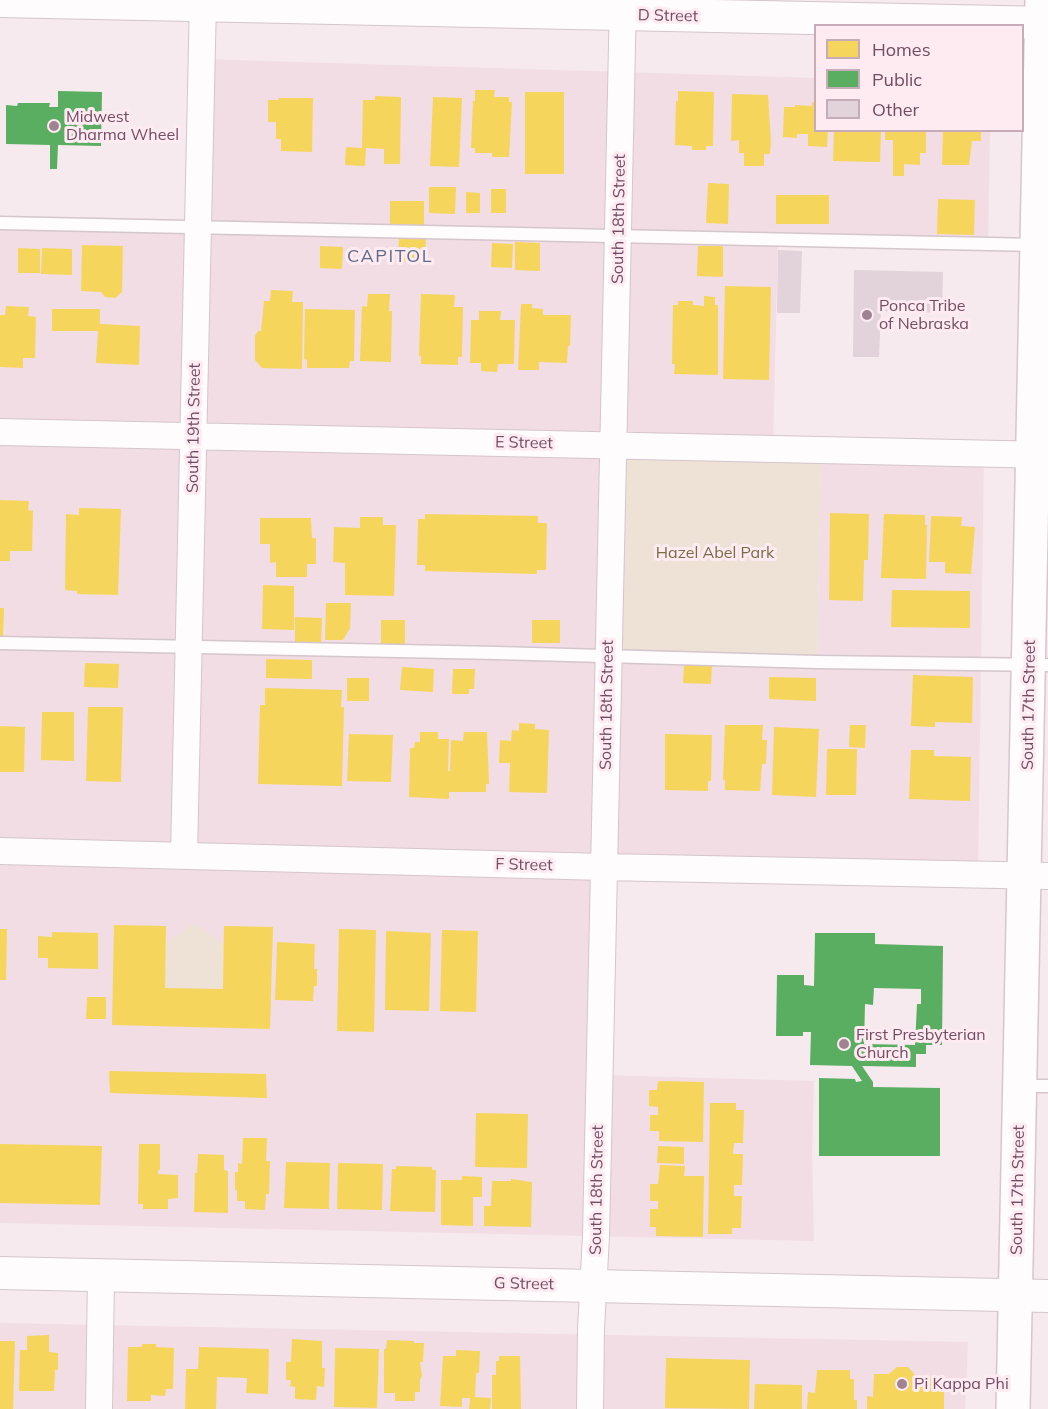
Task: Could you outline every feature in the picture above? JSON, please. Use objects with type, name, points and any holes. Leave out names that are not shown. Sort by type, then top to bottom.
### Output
[{"type":"main road","name":"South 17th Street","points":[[1013,1409],[1016,1296],[1034,1086],[1044,16]]},
{"type":"street","name":"D Street","points":[[0,1],[623,7],[1044,16]]},
{"type":"street","name":"South 19th Street","points":[[184,855],[203,2]]},
{"type":"street","name":"South 18th Street","points":[[590,1409],[597,1233],[623,7]]},
{"type":"street","name":"E Street","points":[[0,432],[1041,455]]},
{"type":"street","name":"F Street","points":[[0,851],[604,867],[1037,875]]},
{"type":"street","name":"G Street","points":[[0,1273],[1048,1296]]},
{"type":"street","points":[[99,1409],[101,1274]]},
{"type":"lane","points":[[0,223],[1043,245]]},
{"type":"lane","points":[[0,643],[1039,665]]},
{"type":"shaded area","points":[[202,59],[814,78],[814,132],[990,132],[988,244],[778,240],[773,449],[817,661],[821,450],[984,453],[978,874],[604,867],[599,1075],[814,1081],[812,1154],[814,1241],[0,1223],[0,223],[198,227]]},
{"type":"shaded area","points":[[0,1323],[968,1342],[965,1409],[0,1409]]},
{"type":"green space","name":"Hazel Abel Park","points":[[614,445],[821,450],[817,662],[608,656]]},
{"type":"green space","points":[[194,924],[224,944],[223,989],[165,988],[166,943]]},
{"type":"building: Homes","points":[[475,90],[495,90],[494,97],[509,97],[509,102],[512,102],[509,157],[492,157],[492,153],[475,153],[475,148],[471,148]]},
{"type":"building: Homes","points":[[678,91],[714,92],[713,146],[706,146],[706,150],[692,150],[692,146],[675,145]]},
{"type":"building: Homes","points":[[525,92],[564,92],[564,174],[525,174]]},
{"type":"building: Homes","points":[[732,94],[768,95],[771,142],[770,154],[764,154],[764,166],[744,166],[744,153],[739,153],[739,140],[731,141]]},
{"type":"building: Homes","points":[[375,96],[401,97],[400,164],[384,164],[384,149],[366,148],[365,166],[345,165],[346,147],[362,148],[363,100],[375,100]]},
{"type":"building: Homes","points":[[433,97],[462,98],[459,167],[430,166]]},
{"type":"building: Homes","points":[[313,98],[312,152],[281,151],[281,139],[276,139],[276,122],[268,122],[268,100]]},
{"type":"building: Homes","points":[[814,102],[814,132],[828,132],[827,147],[808,146],[808,134],[797,134],[797,138],[783,137],[784,107],[812,106]]},
{"type":"building: Homes","points":[[834,132],[881,132],[880,162],[833,161]]},
{"type":"building: Homes","points":[[885,132],[926,132],[926,153],[920,153],[920,165],[904,164],[904,176],[893,176],[893,140],[885,140]]},
{"type":"building: Homes","points":[[943,132],[981,132],[981,141],[972,141],[969,165],[942,165]]},
{"type":"building: Homes","points":[[708,183],[729,184],[728,224],[706,223]]},
{"type":"building: Homes","points":[[429,187],[456,187],[455,214],[429,213]]},
{"type":"building: Homes","points":[[491,189],[506,189],[506,213],[491,213]]},
{"type":"building: Homes","points":[[466,192],[480,193],[480,213],[466,213]]},
{"type":"building: Homes","points":[[776,195],[829,195],[829,224],[776,224]]},
{"type":"building: Homes","points":[[938,199],[975,200],[974,235],[937,234]]},
{"type":"building: Homes","points":[[390,201],[424,201],[424,225],[390,224]]},
{"type":"building: Homes","points":[[399,237],[426,238],[425,262],[398,261]]},
{"type":"building: Homes","points":[[515,242],[540,243],[540,271],[515,270]]},
{"type":"building: Homes","points":[[492,243],[513,244],[512,268],[491,267]]},
{"type":"building: Homes","points":[[82,245],[123,246],[122,292],[115,298],[105,297],[101,292],[81,291]]},
{"type":"building: Homes","points":[[320,246],[343,247],[342,269],[320,268]]},
{"type":"building: Homes","points":[[698,246],[723,246],[723,277],[697,276]]},
{"type":"building: Homes","points":[[18,248],[40,249],[40,273],[18,273]]},
{"type":"building: Homes","points":[[42,248],[72,249],[72,275],[41,274]]},
{"type":"building: Homes","points":[[725,286],[771,287],[769,380],[723,379]]},
{"type":"building: Homes","points":[[271,290],[293,291],[292,302],[303,302],[302,369],[262,368],[255,360],[255,336],[258,331],[261,331],[264,301],[270,301]]},
{"type":"building: Homes","points":[[368,294],[390,294],[391,362],[360,361],[362,306],[367,307]]},
{"type":"building: Homes","points":[[421,294],[455,295],[454,307],[463,307],[462,357],[458,357],[458,365],[421,364],[421,356],[419,356]]},
{"type":"building: Homes","points":[[704,296],[715,297],[715,305],[718,305],[718,375],[674,374],[675,364],[672,364],[673,305],[678,305],[678,301],[693,301],[693,305],[704,306]]},
{"type":"building: Homes","points":[[521,304],[532,304],[532,308],[543,309],[543,315],[571,315],[567,363],[539,362],[539,370],[518,370]]},
{"type":"building: Homes","points":[[6,306],[29,307],[28,316],[36,317],[35,358],[23,358],[23,368],[0,367],[0,315],[5,315]]},
{"type":"building: Homes","points":[[52,309],[100,309],[100,324],[140,326],[139,365],[96,363],[98,331],[52,331]]},
{"type":"building: Homes","points":[[305,309],[355,310],[354,361],[350,361],[349,368],[307,368],[307,360],[304,359]]},
{"type":"building: Homes","points":[[479,311],[501,311],[500,320],[515,320],[514,364],[498,364],[497,372],[481,371],[481,363],[470,363],[471,320],[479,320]]},
{"type":"building: Homes","points":[[0,500],[29,501],[28,510],[33,511],[32,551],[10,551],[10,561],[0,561]]},
{"type":"building: Homes","points":[[79,508],[121,509],[118,595],[77,594],[77,591],[65,590],[66,514],[79,515]]},
{"type":"building: Homes","points":[[830,513],[869,514],[868,560],[864,560],[863,601],[829,600]]},
{"type":"building: Homes","points":[[425,514],[538,516],[538,523],[547,523],[546,570],[537,570],[537,574],[425,571],[425,565],[417,565],[418,519],[425,519]]},
{"type":"building: Homes","points":[[884,514],[925,515],[925,525],[927,525],[926,579],[881,578]]},
{"type":"building: Homes","points":[[931,516],[962,517],[961,526],[975,527],[971,574],[945,573],[945,562],[929,562]]},
{"type":"building: Homes","points":[[360,517],[383,517],[383,525],[396,525],[394,596],[345,595],[345,563],[333,562],[334,527],[360,528]]},
{"type":"building: Homes","points":[[260,518],[311,518],[312,538],[316,538],[316,564],[307,564],[307,577],[276,577],[276,562],[270,563],[270,544],[260,544]]},
{"type":"building: Homes","points":[[263,585],[294,586],[294,630],[262,629]]},
{"type":"building: Homes","points":[[892,590],[970,591],[970,628],[891,627]]},
{"type":"building: Homes","points":[[326,603],[351,603],[350,628],[343,640],[325,640]]},
{"type":"building: Homes","points":[[0,608],[4,608],[3,636],[0,636]]},
{"type":"building: Homes","points":[[295,617],[322,618],[321,645],[295,644]]},
{"type":"building: Homes","points":[[381,620],[405,620],[405,646],[381,646]]},
{"type":"building: Homes","points":[[532,620],[560,620],[560,643],[532,643]]},
{"type":"building: Homes","points":[[266,659],[312,660],[312,679],[266,678]]},
{"type":"building: Homes","points":[[85,663],[119,664],[118,688],[84,687]]},
{"type":"building: Homes","points":[[684,665],[712,666],[711,684],[683,683]]},
{"type":"building: Homes","points":[[402,667],[434,669],[433,692],[400,690]]},
{"type":"building: Homes","points":[[453,669],[475,669],[474,689],[469,689],[469,694],[452,694]]},
{"type":"building: Homes","points":[[913,675],[973,677],[972,723],[935,722],[935,727],[911,726]]},
{"type":"building: Homes","points":[[769,677],[816,678],[816,701],[769,699]]},
{"type":"building: Homes","points":[[347,678],[369,678],[369,701],[347,701]]},
{"type":"building: Homes","points":[[265,688],[342,690],[341,707],[344,707],[342,786],[258,784],[260,705],[265,705]]},
{"type":"building: Homes","points":[[88,707],[123,707],[121,782],[86,781]]},
{"type":"building: Homes","points":[[42,712],[74,712],[74,761],[41,760]]},
{"type":"building: Homes","points":[[519,723],[535,724],[535,729],[549,730],[547,793],[509,792],[510,763],[499,763],[500,740],[511,741],[512,730],[519,731]]},
{"type":"building: Homes","points":[[725,725],[763,725],[762,740],[767,740],[766,764],[762,764],[760,791],[725,790],[725,780],[723,780]]},
{"type":"building: Homes","points":[[850,725],[866,725],[865,748],[849,747]]},
{"type":"building: Homes","points":[[0,726],[25,727],[24,772],[0,772]]},
{"type":"building: Homes","points":[[774,727],[819,729],[816,797],[772,795]]},
{"type":"building: Homes","points":[[420,732],[438,732],[438,739],[449,739],[448,771],[450,771],[451,740],[463,741],[464,732],[487,732],[489,784],[486,784],[486,792],[449,792],[449,799],[409,797],[410,748],[414,748],[415,742],[420,742]]},
{"type":"building: Homes","points":[[349,734],[393,735],[391,782],[347,781]]},
{"type":"building: Homes","points":[[665,734],[712,735],[711,781],[708,781],[708,791],[665,790]]},
{"type":"building: Homes","points":[[827,749],[857,749],[856,795],[826,795]]},
{"type":"building: Homes","points":[[911,750],[934,750],[934,756],[971,757],[970,801],[909,799]]},
{"type":"building: Homes","points":[[114,925],[166,926],[165,988],[223,989],[224,926],[273,927],[270,1029],[112,1025]]},
{"type":"building: Homes","points":[[0,929],[7,929],[6,980],[0,980]]},
{"type":"building: Homes","points":[[339,929],[376,930],[374,1032],[337,1031]]},
{"type":"building: Homes","points":[[442,930],[478,931],[476,1012],[440,1011]]},
{"type":"building: Homes","points":[[386,931],[431,933],[429,1011],[385,1010]]},
{"type":"building: Homes","points":[[52,932],[98,933],[98,969],[48,968],[48,958],[38,958],[38,936],[52,937]]},
{"type":"building: Homes","points":[[277,942],[315,944],[314,969],[317,969],[317,986],[314,986],[313,1001],[275,1000]]},
{"type":"building: Homes","points":[[87,997],[106,997],[106,1019],[86,1019]]},
{"type":"building: Homes","points":[[109,1071],[266,1074],[267,1098],[110,1093]]},
{"type":"building: Homes","points":[[658,1081],[704,1082],[703,1142],[659,1141],[659,1131],[650,1131],[650,1115],[658,1115],[658,1107],[649,1106],[649,1090],[657,1090]]},
{"type":"building: Homes","points":[[710,1103],[736,1103],[736,1110],[744,1110],[743,1143],[734,1143],[733,1154],[743,1154],[742,1185],[734,1185],[734,1196],[742,1196],[741,1228],[732,1228],[732,1234],[708,1234]]},
{"type":"building: Homes","points":[[476,1113],[528,1114],[527,1168],[475,1167]]},
{"type":"building: Homes","points":[[243,1138],[267,1138],[266,1161],[270,1161],[269,1194],[266,1194],[265,1210],[245,1209],[245,1201],[237,1201],[235,1172],[238,1172],[238,1163],[242,1164]]},
{"type":"building: Homes","points":[[0,1144],[102,1146],[100,1205],[0,1203]]},
{"type":"building: Homes","points":[[139,1144],[160,1144],[158,1174],[178,1175],[178,1198],[168,1199],[168,1209],[143,1209],[143,1204],[138,1204]]},
{"type":"building: Homes","points":[[658,1146],[684,1147],[684,1164],[657,1163]]},
{"type":"building: Homes","points":[[198,1154],[224,1155],[224,1170],[228,1171],[228,1213],[194,1212]]},
{"type":"building: Homes","points":[[286,1162],[330,1163],[329,1209],[284,1208]]},
{"type":"building: Homes","points":[[338,1163],[383,1164],[382,1210],[337,1209]]},
{"type":"building: Homes","points":[[660,1165],[685,1166],[684,1176],[704,1176],[703,1237],[656,1236],[656,1227],[650,1227],[650,1209],[658,1209],[658,1201],[650,1201],[650,1184],[658,1184]]},
{"type":"building: Homes","points":[[396,1166],[432,1167],[432,1170],[436,1170],[435,1212],[390,1211],[392,1169],[396,1169]]},
{"type":"building: Homes","points":[[462,1176],[482,1177],[482,1197],[473,1197],[473,1226],[441,1225],[441,1180],[462,1180]]},
{"type":"building: Homes","points":[[511,1179],[532,1182],[531,1227],[484,1226],[484,1206],[491,1206],[492,1181],[511,1181]]},
{"type":"building: Homes","points":[[49,1335],[49,1352],[58,1353],[54,1391],[19,1391],[20,1350],[27,1350],[27,1336]]},
{"type":"building: Homes","points":[[292,1339],[322,1341],[322,1368],[325,1368],[324,1387],[317,1386],[316,1400],[295,1399],[295,1387],[290,1386],[291,1380],[286,1380],[286,1362],[291,1362]]},
{"type":"building: Homes","points":[[387,1340],[424,1343],[423,1362],[420,1362],[422,1376],[420,1392],[415,1392],[415,1401],[395,1401],[395,1393],[384,1393],[384,1349],[386,1349]]},
{"type":"building: Homes","points":[[0,1341],[15,1341],[13,1409],[0,1409]]},
{"type":"building: Homes","points":[[142,1344],[174,1348],[173,1389],[166,1389],[165,1396],[151,1395],[151,1401],[127,1401],[128,1347],[142,1347]]},
{"type":"building: Homes","points":[[199,1347],[269,1349],[268,1394],[246,1393],[247,1378],[217,1377],[216,1409],[185,1409],[186,1369],[198,1369]]},
{"type":"building: Homes","points":[[335,1348],[379,1349],[377,1408],[334,1407]]},
{"type":"building: Homes","points":[[456,1350],[480,1351],[475,1397],[491,1398],[490,1409],[469,1409],[470,1398],[462,1398],[462,1407],[440,1406],[443,1356],[456,1356]]},
{"type":"building: Homes","points":[[499,1356],[520,1356],[521,1409],[492,1409],[492,1375],[496,1375],[496,1361],[499,1361]]},
{"type":"building: Homes","points":[[666,1358],[750,1360],[749,1409],[665,1408]]},
{"type":"building: Homes","name":"Pi Kappa Phi","points":[[897,1367],[908,1367],[916,1376],[931,1377],[931,1390],[944,1391],[944,1409],[867,1409],[867,1396],[873,1397],[874,1374],[889,1374]]},
{"type":"building: Homes","points":[[817,1370],[850,1370],[850,1379],[854,1379],[854,1400],[857,1400],[857,1409],[807,1409],[808,1392],[815,1393]]},
{"type":"building: Homes","points":[[755,1384],[802,1385],[802,1409],[754,1409]]},
{"type":"building: Public","name":"Midwest Dharma Wheel","points":[[58,91],[102,92],[101,146],[58,145],[57,169],[50,169],[50,145],[6,144],[6,105],[50,103],[49,107],[58,107]]},
{"type":"building: Public","name":"First Presbyterian Church","points":[[815,933],[875,933],[875,944],[943,946],[942,1045],[926,1045],[926,1054],[916,1054],[916,1067],[862,1066],[873,1082],[873,1087],[940,1088],[940,1156],[819,1156],[819,1078],[862,1081],[852,1066],[810,1065],[811,1032],[803,1032],[803,1036],[776,1036],[777,975],[804,975],[804,985],[814,986]],"holes":[[[874,988],[921,989],[921,1004],[917,1004],[915,1045],[864,1044],[865,1004],[873,1005]]]},
{"type":"building: Other","points":[[778,250],[802,251],[800,313],[777,313]]},
{"type":"building: Other","name":"Ponca Tribe of Nebraska","points":[[854,270],[943,272],[942,313],[881,311],[879,357],[853,357]]},
{"type":"place","name":"Midwest Dharma Wheel","points":[[54,126]]},
{"type":"place","name":"Ponca Tribe of Nebraska","points":[[867,315]]},
{"type":"place","name":"First Presbyterian Church","points":[[844,1044]]},
{"type":"place","name":"Pi Kappa Phi","points":[[902,1384]]},
{"type":"district","name":"CAPITOL","points":[[390,257]]}]
